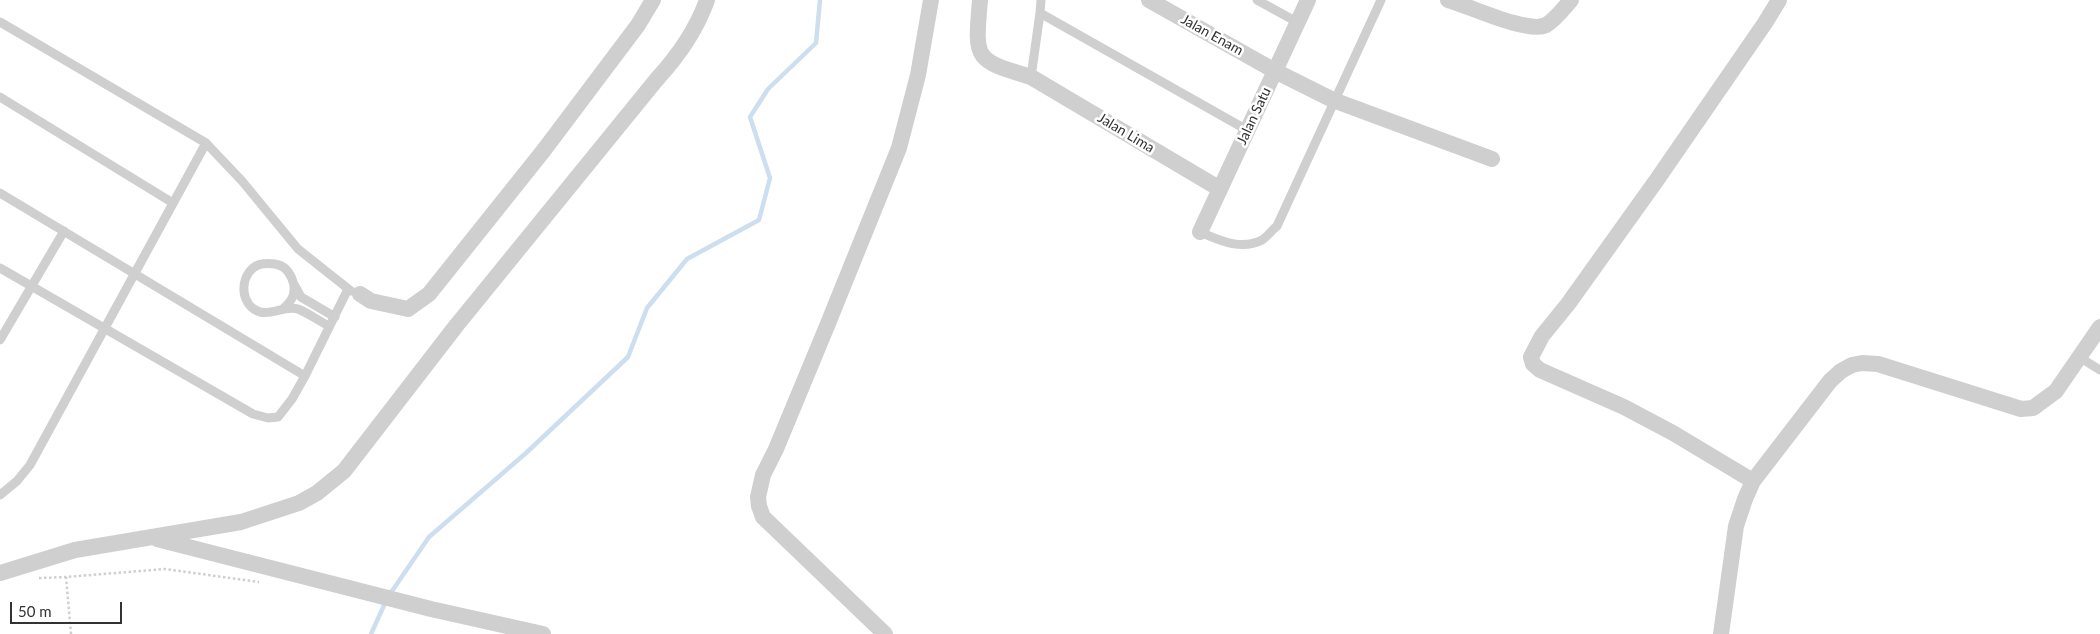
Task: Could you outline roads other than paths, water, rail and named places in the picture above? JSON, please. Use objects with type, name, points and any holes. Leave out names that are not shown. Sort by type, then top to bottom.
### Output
[{"type":"street","points":[[354,292],[371,301],[408,310],[429,294],[544,150],[638,25],[653,0]]},
{"type":"street","points":[[0,573],[75,550],[241,522],[299,503],[317,493],[344,471],[456,326],[657,80],[679,56],[700,22],[707,0]]},
{"type":"street","points":[[885,634],[763,517],[758,506],[758,497],[763,475],[776,449],[899,148],[918,76],[931,0]]},
{"type":"street","points":[[980,0],[977,46],[986,61],[998,68],[1031,77]]},
{"type":"street","name":"Jalan Enam","points":[[1149,0],[1275,71],[1334,100],[1492,159]]},
{"type":"street","name":"Jalan Satu","points":[[1200,232],[1308,0]]},
{"type":"street","points":[[1448,0],[1509,22],[1533,27],[1545,25],[1570,0]]},
{"type":"street","points":[[1753,481],[1673,433],[1624,407],[1540,370],[1533,364],[1531,357],[1542,336],[1568,304],[1656,181],[1779,0]]},
{"type":"street","name":"Jalan Lima","points":[[1031,77],[1220,188]]},
{"type":"street","points":[[1721,634],[1736,526],[1753,481],[1830,381],[1841,371],[1862,363],[1878,364],[2021,409],[2033,408],[2056,391],[2100,327]]},
{"type":"street","points":[[147,537],[431,610],[543,634]]},
{"type":"lane","points":[[1031,77],[1041,0]]},
{"type":"lane","points":[[1257,0],[1297,22]]},
{"type":"lane","points":[[1200,232],[1228,244],[1247,244],[1262,240],[1277,226],[1382,0]]},
{"type":"lane","points":[[1040,13],[1247,130]]},
{"type":"lane","points":[[0,22],[206,143],[242,181],[298,249],[354,292],[329,326],[305,376],[284,411],[278,416],[268,418],[254,414],[0,268]]},
{"type":"lane","points":[[0,97],[173,203]]},
{"type":"lane","points":[[0,495],[17,481],[30,465],[206,143]]},
{"type":"lane","points":[[0,193],[305,376]]},
{"type":"lane","points":[[0,340],[64,231]]},
{"type":"lane","points":[[329,326],[297,309],[284,309],[271,314],[258,311],[248,303],[243,290],[245,277],[254,267],[266,262],[280,265],[290,274],[294,286],[301,297],[335,317]]},
{"type":"lane","points":[[284,309],[292,299],[294,286]]},
{"type":"lane","points":[[2079,357],[2100,370]]},
{"type":"waterway","points":[[390,594],[429,537],[526,453],[628,357],[647,308],[687,259],[759,220],[770,178],[750,117],[768,89],[816,43],[820,0]]},
{"type":"waterway","points":[[371,634],[386,601]]}]
